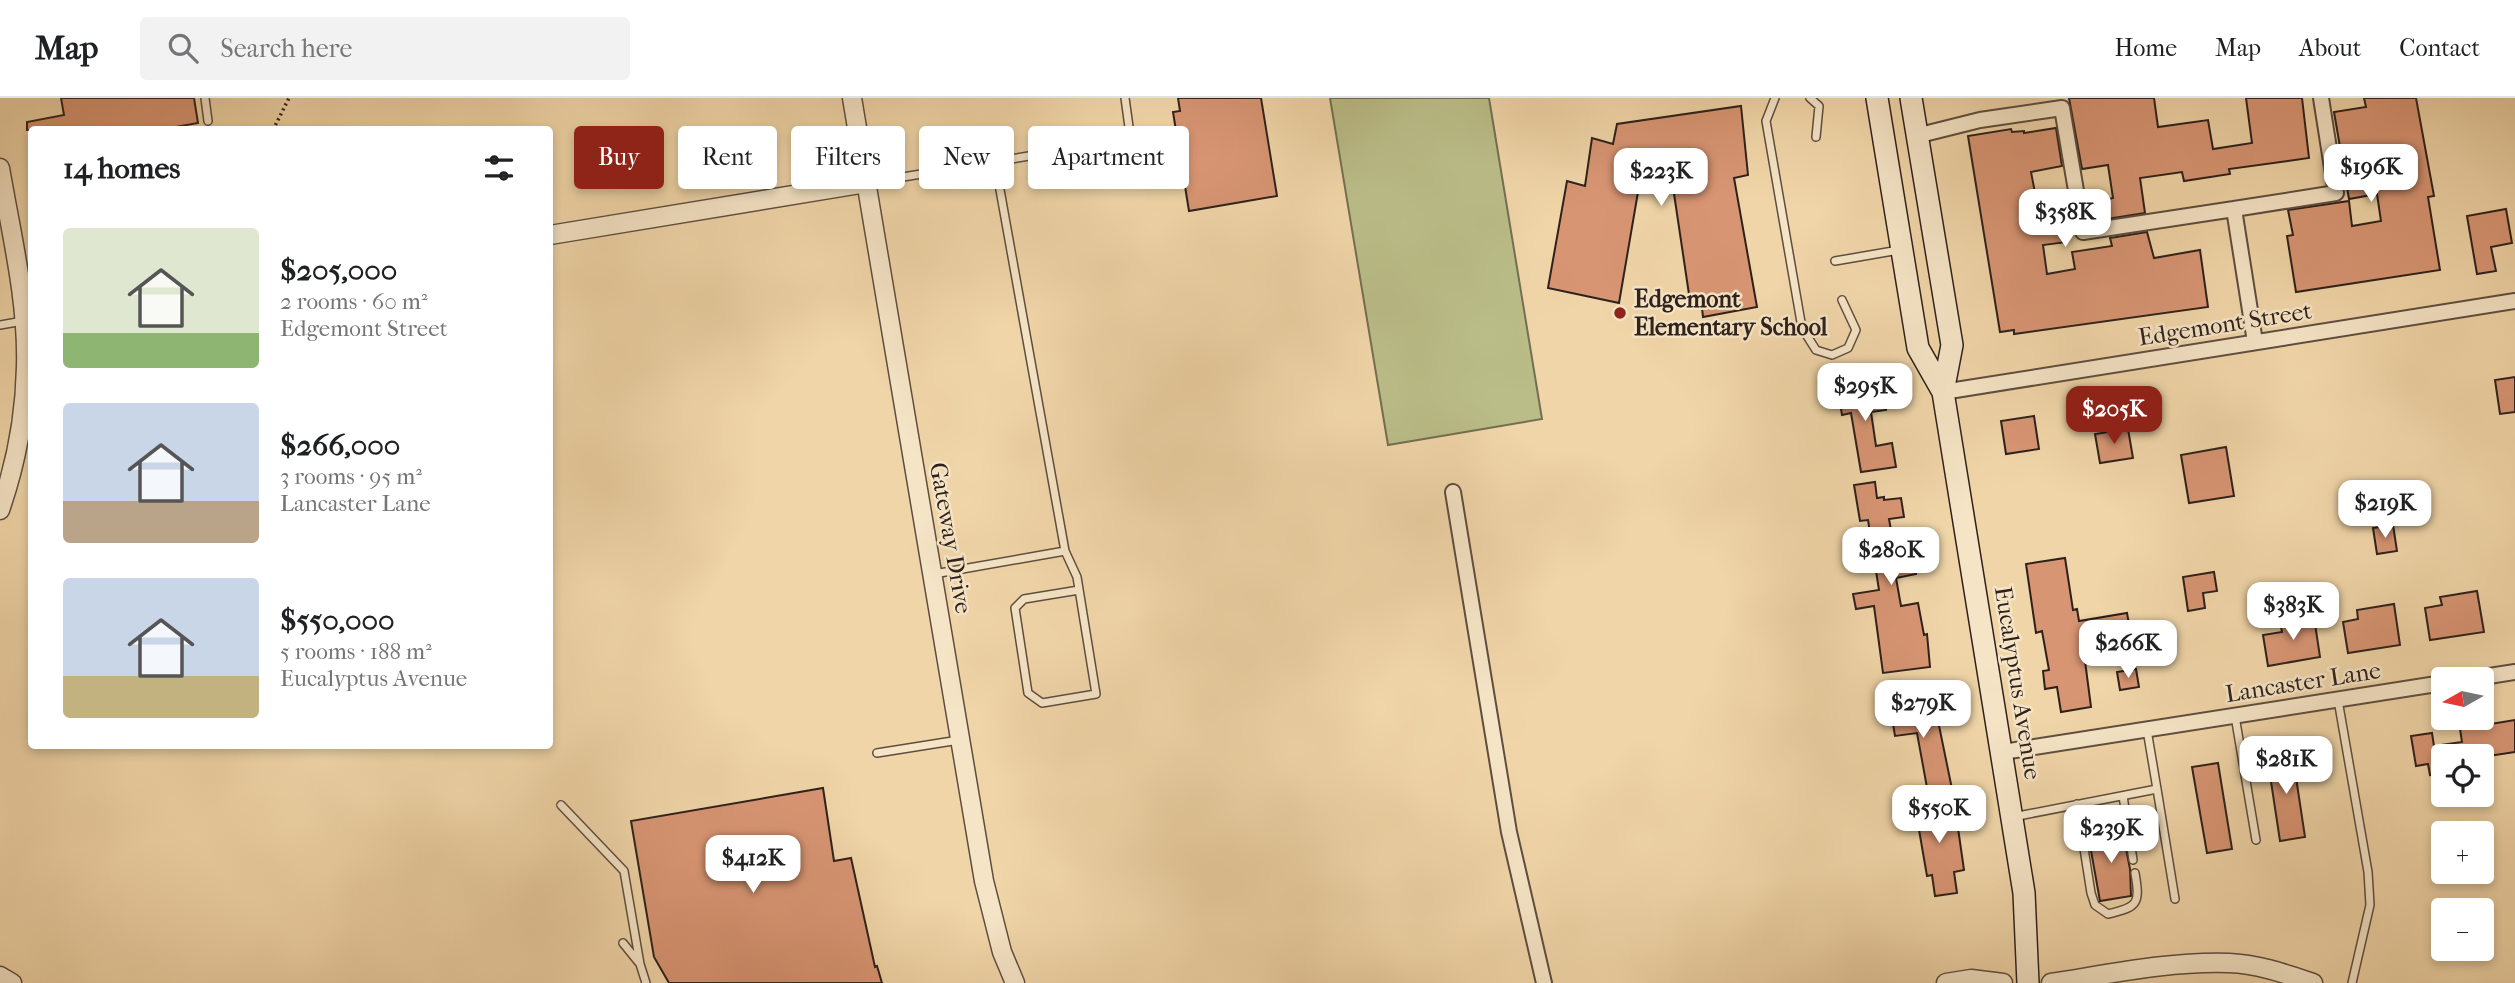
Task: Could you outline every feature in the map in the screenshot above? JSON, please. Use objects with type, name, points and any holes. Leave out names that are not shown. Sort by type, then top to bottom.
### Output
[{"type":"main road","name":"Eucalyptus Avenue","points":[[1877,98],[1918,348],[1943,392],[2024,893],[2028,983]]},
{"type":"main road","name":"Eucalyptus Avenue","points":[[1911,98],[1952,345],[1943,392]]},
{"type":"street","name":"Gateway Drive","points":[[852,98],[857,126]]},
{"type":"street","points":[[1916,136],[2061,103],[2083,232],[2336,193],[2321,98]]},
{"type":"street","points":[[0,169],[27,320],[22,421],[11,478],[0,510]]},
{"type":"street","points":[[553,235],[835,189]]},
{"type":"street","name":"Gateway Drive","points":[[867,189],[984,881],[1002,952],[1014,983]]},
{"type":"street","points":[[2234,209],[2255,342]]},
{"type":"street","name":"Edgemont Street","points":[[1943,392],[2515,300]]},
{"type":"street","points":[[1452,492],[1509,832],[1544,983]]},
{"type":"street","points":[[2494,675],[2515,672]]},
{"type":"street","name":"Lancaster Lane","points":[[2003,752],[2431,685]]},
{"type":"street","points":[[2051,983],[2165,966],[2231,963],[2274,971],[2313,983]]},
{"type":"street","points":[[0,976],[12,983]]},
{"type":"street","points":[[1946,983],[1972,979],[2003,983]]},
{"type":"lane","points":[[205,98],[208,121]]},
{"type":"lane","points":[[1014,159],[1113,142],[1129,127],[1125,98]]},
{"type":"lane","points":[[1775,98],[1766,121],[1802,328],[1816,350],[1832,355],[1848,348],[1856,330],[1842,300]]},
{"type":"lane","points":[[1810,98],[1819,106],[1816,137]]},
{"type":"lane","points":[[1000,189],[1065,551],[1077,577],[1096,694],[1042,703],[1028,693],[1015,608],[1024,599],[1079,590]]},
{"type":"lane","points":[[1835,261],[1903,250]]},
{"type":"lane","points":[[0,324],[27,320]]},
{"type":"lane","points":[[932,575],[1065,551]]},
{"type":"lane","points":[[2338,700],[2368,872],[2370,905],[2352,983]]},
{"type":"lane","points":[[2235,716],[2256,840]]},
{"type":"lane","points":[[2147,730],[2175,899]]},
{"type":"lane","points":[[877,752],[960,740]]},
{"type":"lane","points":[[2013,817],[2157,789]]},
{"type":"lane","points":[[2123,796],[2133,860]]},
{"type":"lane","points":[[2077,804],[2095,905],[2108,914],[2129,909],[2139,894],[2135,873]]},
{"type":"lane","points":[[561,805],[624,870],[640,964],[646,983]]},
{"type":"lane","points":[[623,943],[640,964]]},
{"type":"path","points":[[275,126],[289,98]]},
{"type":"green space","points":[[1330,98],[1489,98],[1542,419],[1388,445]]},
{"type":"building","points":[[61,98],[194,98],[198,123],[181,126],[28,126],[27,130],[27,122],[64,115]]},
{"type":"building","points":[[1178,98],[1261,98],[1277,196],[1189,211],[1185,189],[1189,189],[1189,126],[1175,126],[1173,112],[1180,111]]},
{"type":"building","points":[[2069,98],[2154,98],[2158,127],[2208,120],[2213,149],[2252,143],[2246,98],[2302,98],[2309,158],[2229,169],[2230,174],[2184,181],[2182,172],[2140,178],[2145,213],[2107,219],[2105,200],[2113,198],[2108,165],[2082,169]]},
{"type":"building","points":[[2364,98],[2416,98],[2434,196],[2428,197],[2440,270],[2296,292],[2287,236],[2293,235],[2288,210],[2349,201],[2352,226],[2381,221],[2377,194],[2349,199],[2334,112],[2366,107]]},
{"type":"building","points":[[1741,106],[1748,175],[1734,178],[1757,307],[1703,317],[1701,299],[1690,301],[1673,187],[1638,192],[1619,303],[1548,288],[1567,181],[1585,186],[1592,138],[1613,144],[1617,124]]},
{"type":"building","points":[[2056,128],[2062,166],[2031,172],[2037,203],[2062,200],[2067,242],[2043,245],[2047,274],[2075,269],[2072,252],[2112,246],[2110,238],[2147,232],[2154,258],[2200,250],[2208,307],[2014,334],[2014,330],[2000,332],[1968,136],[2011,129],[2012,132],[2024,133]]},
{"type":"building","points":[[2506,209],[2512,243],[2491,247],[2496,271],[2477,274],[2467,216]]},
{"type":"building","points":[[1857,375],[1859,389],[1865,388],[1866,393],[1883,390],[1886,410],[1871,412],[1876,446],[1892,443],[1896,467],[1861,472],[1851,413],[1842,415],[1836,378]]},
{"type":"building","points":[[2515,377],[2515,412],[2500,414],[2495,380]]},
{"type":"building","points":[[2034,416],[2039,449],[2006,454],[2001,421]]},
{"type":"building","points":[[2128,429],[2133,458],[2100,463],[2095,434]]},
{"type":"building","points":[[2226,447],[2234,496],[2189,503],[2181,455]]},
{"type":"building","points":[[1875,482],[1877,498],[1901,498],[1904,517],[1889,519],[1895,552],[1912,549],[1916,574],[1896,578],[1901,606],[1918,603],[1924,635],[1927,634],[1930,667],[1883,673],[1874,606],[1856,609],[1853,594],[1879,590],[1868,520],[1860,521],[1854,485]]},
{"type":"building","points":[[2393,525],[2397,551],[2377,554],[2373,528]]},
{"type":"building","points":[[2065,558],[2073,610],[2077,609],[2079,621],[2127,613],[2130,630],[2082,638],[2091,707],[2061,712],[2057,687],[2045,689],[2043,671],[2049,670],[2042,631],[2036,633],[2026,564]]},
{"type":"building","points":[[2214,572],[2217,591],[2203,593],[2205,608],[2188,611],[2183,577]]},
{"type":"building","points":[[2477,591],[2484,632],[2430,640],[2425,608],[2442,605],[2440,597]]},
{"type":"building","points":[[2394,604],[2400,645],[2348,653],[2343,622],[2358,619],[2357,610]]},
{"type":"building","points":[[2314,617],[2320,657],[2268,666],[2263,635],[2282,632],[2280,622]]},
{"type":"building","points":[[2136,669],[2139,687],[2120,690],[2117,672]]},
{"type":"building","points":[[1917,695],[1920,714],[1936,711],[1952,789],[1928,793],[1917,733],[1895,736],[1889,700]]},
{"type":"building","points":[[2515,720],[2515,752],[2494,755],[2494,744],[2448,744],[2462,742],[2460,730],[2494,730],[2494,723]]},
{"type":"building","points":[[2432,733],[2434,744],[2431,744],[2430,775],[2428,764],[2416,766],[2411,736]]},
{"type":"building","points":[[2292,751],[2305,837],[2280,841],[2267,755]]},
{"type":"building","points":[[2218,763],[2232,849],[2207,853],[2192,767]]},
{"type":"building","points":[[823,788],[834,861],[851,858],[875,967],[877,966],[882,983],[669,983],[654,957],[631,821]]},
{"type":"building","points":[[1942,797],[1946,823],[1957,821],[1964,870],[1954,872],[1957,893],[1935,896],[1932,875],[1927,876],[1914,801]]},
{"type":"building","points":[[2122,829],[2130,869],[2131,896],[2100,901],[2088,834]]},
{"type":"place","name":"Edgemont Elementary School","points":[[1620,313]]}]
